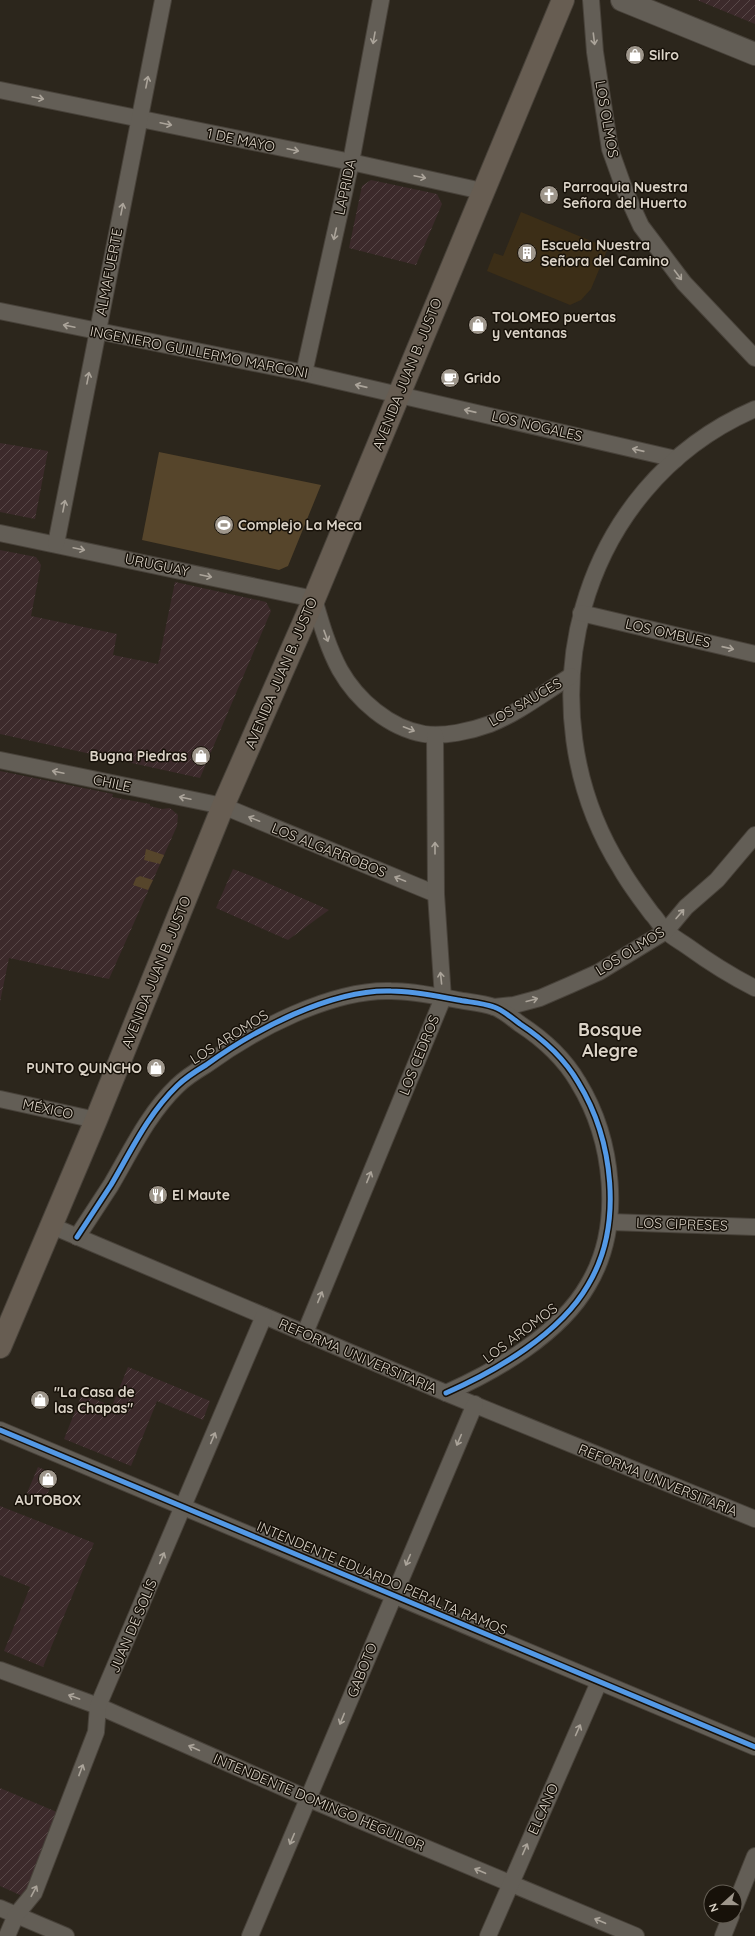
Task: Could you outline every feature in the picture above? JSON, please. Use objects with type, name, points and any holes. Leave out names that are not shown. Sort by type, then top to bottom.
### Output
[{"type":"main road","name":"AVENIDA JUAN B. JUSTO","points":[[0,1346],[96,1120],[223,806],[314,599],[482,191],[563,0]]},
{"type":"main road","points":[[622,0],[755,54]]},
{"type":"street","name":"ALMAFUERTE","points":[[56,544],[163,0]]},
{"type":"street","name":"LAPRIDA","points":[[304,373],[351,162],[381,0]]},
{"type":"street","name":"LOS OLMOS","points":[[591,0],[595,52],[610,149],[625,191],[641,226],[684,283],[755,358]]},
{"type":"street","name":"1 DE MAYO","points":[[0,90],[351,162],[482,191]]},
{"type":"street","name":"INGENIERO GUILLERMO MARCONI","points":[[0,312],[304,373],[398,395]]},
{"type":"street","name":"LOS NOGALES","points":[[398,395],[676,459]]},
{"type":"street","points":[[755,409],[730,420],[676,459],[636,501],[619,526],[603,554],[581,613],[574,644],[570,676],[570,720],[577,765],[589,808],[608,848],[631,886],[666,931],[728,974],[755,988]]},
{"type":"street","name":"URUGUAY","points":[[0,533],[314,599]]},
{"type":"street","name":"LOS SAUCES","points":[[314,599],[326,637],[340,669],[352,689],[366,705],[397,724],[424,734],[434,735],[471,729],[490,724],[509,714],[570,676]]},
{"type":"street","name":"LOS OMBUES","points":[[581,613],[755,654]]},
{"type":"street","name":"LOS CEDROS","points":[[305,1333],[443,998],[436,894],[434,735]]},
{"type":"street","name":"CHILE","points":[[0,760],[223,806]]},
{"type":"street","name":"LOS ALGARROBOS","points":[[223,806],[436,894]]},
{"type":"street","name":"LOS OLMOS","points":[[494,1007],[514,1005],[540,998],[570,986],[599,972],[666,931],[686,907],[717,880],[755,835]]},
{"type":"street","name":"LOS AROMOS","points":[[77,1237],[159,1106],[178,1084],[231,1048],[270,1024],[332,1001],[361,993],[391,991],[494,1007],[533,1033],[558,1055],[578,1082],[596,1119],[606,1160],[610,1190],[610,1222],[602,1254],[588,1285],[566,1314],[511,1359],[474,1381],[446,1393]]},
{"type":"street","name":"MÉXICO","points":[[0,1099],[96,1120]]},
{"type":"street","name":"LOS CIPRESES","points":[[610,1222],[755,1227]]},
{"type":"street","name":"REFORMA UNIVERSITARIA","points":[[52,1226],[446,1393],[755,1519]]},
{"type":"street","name":"JUAN DE SOLÍS","points":[[7,1936],[16,1915],[34,1893],[96,1732],[98,1706],[264,1316]]},
{"type":"street","name":"GABOTO","points":[[250,1936],[475,1404]]},
{"type":"street","name":"INTENDENTE EDUARDO PERALTA RAMOS","points":[[0,1430],[755,1747]]},
{"type":"street","name":"INTENDENTE DOMINGO HEGUILOR","points":[[0,1670],[98,1706],[309,1799],[636,1936]]},
{"type":"street","name":"ELCANO","points":[[488,1936],[510,1883],[600,1682]]},
{"type":"street","points":[[743,1886],[755,1856]]},
{"type":"street","points":[[0,1908],[66,1936]]},
{"type":"street","points":[[723,1936],[728,1924]]},
{"type":"shaded area","points":[[697,0],[755,0],[755,24]]},
{"type":"shaded area","points":[[371,180],[437,194],[442,204],[416,265],[349,248],[362,186]]},
{"type":"shaded area","name":"Escuela Nuestra Señora del Camino","points":[[521,212],[608,248],[591,289],[581,300],[570,305],[487,271],[494,253],[503,256]]},
{"type":"shaded area","points":[[0,443],[48,451],[35,519],[0,512]]},
{"type":"shaded area","name":"Complejo La Meca","points":[[159,452],[321,485],[288,566],[279,570],[142,540]]},
{"type":"shaded area","name":"Bugna Piedras","points":[[0,550],[36,557],[41,565],[31,616],[117,634],[113,655],[158,664],[175,582],[266,602],[271,611],[200,778],[0,734]]},
{"type":"shaded area","points":[[0,771],[113,794],[112,797],[150,804],[150,806],[162,809],[170,808],[178,815],[177,826],[109,979],[9,958],[0,1002]]},
{"type":"shaded area","points":[[146,849],[164,855],[160,864],[144,860]]},
{"type":"shaded area","points":[[233,869],[329,910],[288,940],[216,908]]},
{"type":"shaded area","points":[[140,876],[153,880],[148,890],[133,885],[136,878]]},
{"type":"shaded area","points":[[128,1367],[210,1401],[203,1420],[157,1401],[131,1466],[64,1439],[82,1394],[112,1406]]},
{"type":"shaded area","points":[[38,1467],[56,1475],[44,1501],[27,1493]]},
{"type":"shaded area","points":[[0,1506],[94,1543],[43,1667],[4,1651],[30,1587],[0,1575]]},
{"type":"shaded area","points":[[0,1788],[59,1813],[29,1892],[20,1895],[0,1886]]},
{"type":"cycle path","points":[[77,1237],[111,1185],[157,1108],[180,1083],[247,1038],[294,1014],[319,1004],[368,992],[399,991],[416,993],[497,1008],[537,1036],[560,1057],[578,1082],[590,1105],[599,1129],[606,1155],[610,1182],[610,1209],[607,1236],[599,1261],[588,1285],[576,1303],[561,1319],[544,1335],[506,1362],[446,1393]]},
{"type":"cycle path","points":[[0,1430],[755,1747]]},
{"type":"place","name":"Silro","points":[[635,55]]},
{"type":"place","name":"Parroquia Nuestra Señora del Huerto","points":[[549,195]]},
{"type":"place","name":"Escuela Nuestra Señora del Camino","points":[[527,253]]},
{"type":"place","name":"TOLOMEO puertas y ventanas","points":[[478,325]]},
{"type":"place","name":"Grido","points":[[450,378]]},
{"type":"place","name":"Complejo La Meca","points":[[224,525]]},
{"type":"place","name":"Bugna Piedras","points":[[201,756]]},
{"type":"place","name":"PUNTO QUINCHO","points":[[156,1068]]},
{"type":"place","name":"El Maute","points":[[158,1195]]},
{"type":"place","name":"\"La Casa de las Chapas\"","points":[[40,1400]]},
{"type":"place","name":"AUTOBOX","points":[[48,1479]]},
{"type":"district","name":"Bosque Alegre","points":[[610,1039]]}]
